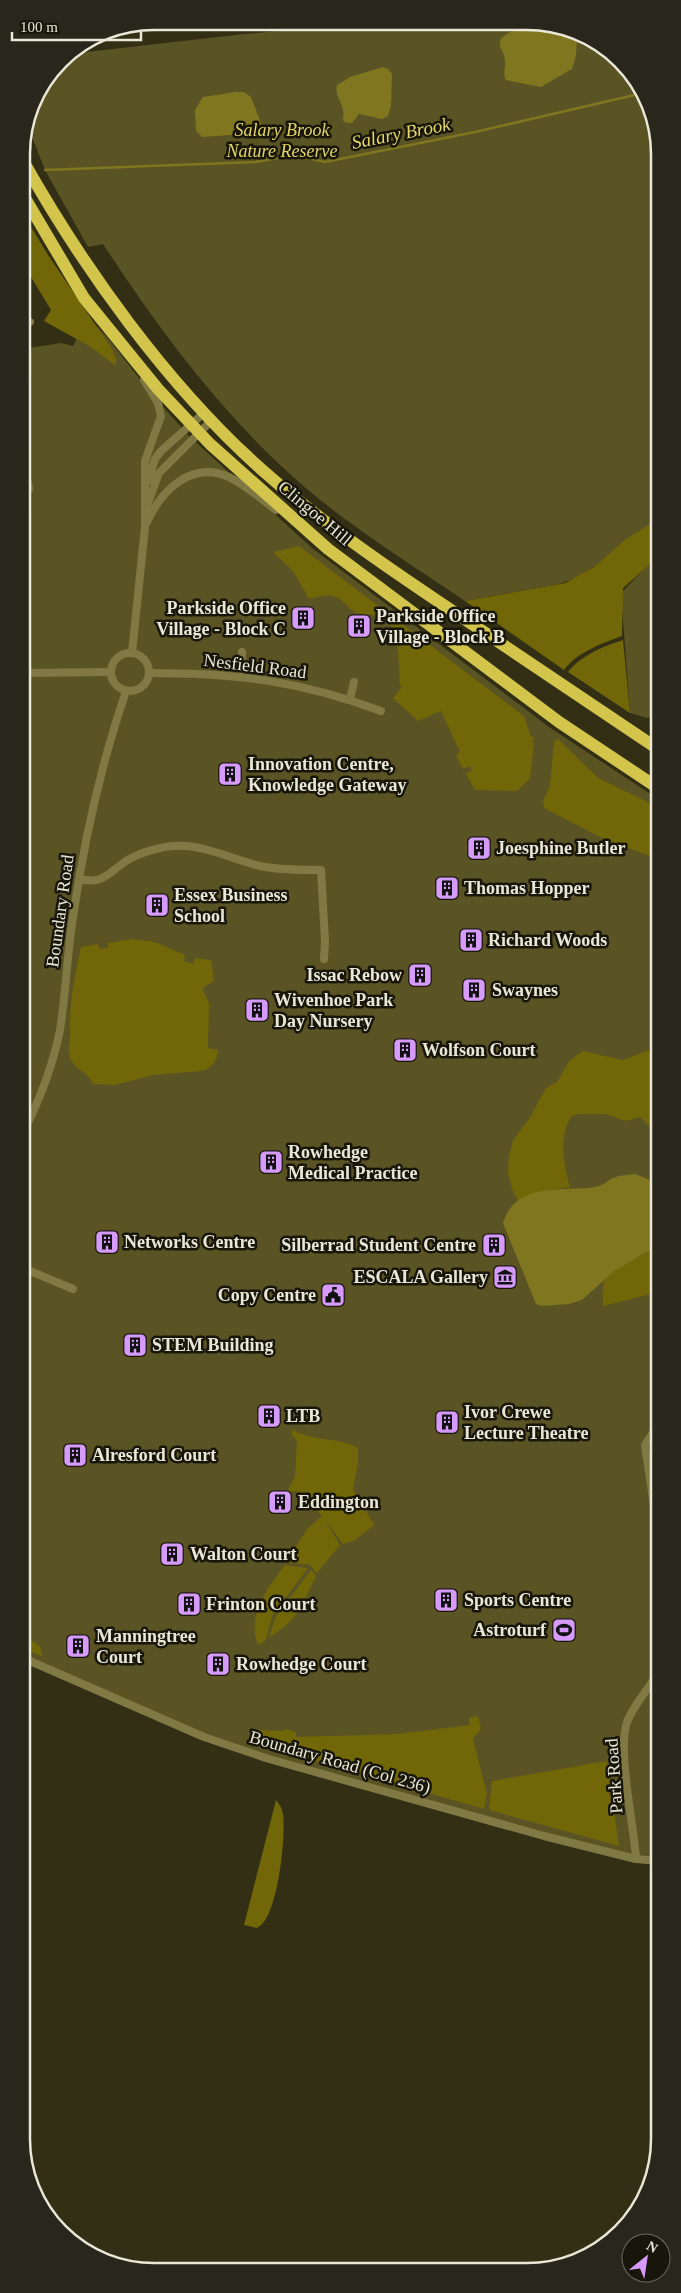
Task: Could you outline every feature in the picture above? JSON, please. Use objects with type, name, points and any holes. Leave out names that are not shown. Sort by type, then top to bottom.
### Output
[{"type":"main road","name":"Clingoe Hill","points":[[30,172],[96,278],[154,353],[208,416],[260,468],[330,528],[651,744]]},
{"type":"main road","name":"Clingoe Hill","points":[[30,207],[84,298],[121,346],[194,429],[316,540],[559,722],[651,783]]},
{"type":"street","points":[[121,346],[161,409],[159,424],[146,461],[145,527],[132,653]]},
{"type":"street","points":[[144,495],[155,459],[208,416]]},
{"type":"street","points":[[146,511],[159,473],[194,429],[208,416]]},
{"type":"street","points":[[145,527],[156,504],[178,481],[199,472],[214,472],[237,481],[316,540]]},
{"type":"street","points":[[240,676],[242,652]]},
{"type":"street","points":[[132,653],[145,659],[150,673],[142,686],[126,691],[115,684],[111,672],[115,660],[123,654],[132,653]]},
{"type":"street","points":[[30,673],[111,672]]},
{"type":"street","name":"Nesfield Road","points":[[150,673],[240,676],[305,686],[350,699],[382,711]]},
{"type":"street","points":[[350,699],[354,682]]},
{"type":"street","name":"Boundary Road","points":[[30,1120],[55,1050],[62,1012],[69,940],[79,879],[97,790],[126,691]]},
{"type":"street","points":[[79,879],[92,882],[103,878],[128,860],[151,851],[174,846],[208,851],[283,870],[320,870],[325,941],[324,959]]},
{"type":"street","points":[[30,1271],[73,1289]]},
{"type":"street","points":[[651,1436],[645,1445],[651,1486]]},
{"type":"street","name":"Boundary Road (Col 236)","points":[[30,1661],[204,1737],[261,1756],[544,1836],[651,1860]]},
{"type":"street","name":"Park Road","points":[[636,1858],[624,1736],[635,1706],[651,1685]]},
{"type":"green space","name":"Salary Brook Nature Reserve","points":[[290,30],[535,30],[551,32],[582,43],[602,56],[615,66],[634,92],[642,107],[649,130],[651,146],[651,717],[647,718],[630,713],[621,593],[646,567],[617,548],[594,567],[575,578],[559,584],[465,601],[365,534],[308,490],[278,463],[222,405],[197,374],[148,310],[103,244],[88,247],[45,170],[31,135],[39,107],[61,72],[83,52]]},
{"type":"green space","points":[[88,317],[107,337],[149,391],[189,436],[312,548],[549,727],[651,794],[651,1860],[636,1859],[228,1745],[30,1661],[30,348],[61,343],[73,346]]},
{"type":"shaded area","points":[[524,30],[545,31],[577,41],[576,56],[572,69],[541,87],[506,80],[504,75],[505,58],[500,41],[501,38],[510,32]]},
{"type":"shaded area","points":[[383,67],[392,74],[391,106],[388,116],[382,119],[359,114],[352,123],[346,123],[343,120],[343,109],[337,94],[337,85],[350,77]]},
{"type":"shaded area","points":[[244,92],[251,97],[261,123],[258,132],[248,137],[231,135],[202,137],[196,131],[195,110],[203,97]]},
{"type":"shaded area","points":[[30,225],[112,349],[116,366],[91,347],[44,321],[51,310],[30,275]]},
{"type":"shaded area","points":[[651,523],[651,563],[623,588],[622,636],[583,653],[564,670],[465,601],[565,583],[594,567],[626,539]]},
{"type":"shaded area","points":[[299,546],[524,716],[531,737],[534,737],[532,741],[534,743],[530,778],[517,791],[475,790],[466,774],[472,770],[470,766],[463,769],[456,755],[460,752],[441,711],[418,721],[393,698],[402,687],[400,685],[396,639],[389,623],[381,616],[355,612],[335,596],[309,599],[293,571],[273,552]]},
{"type":"shaded area","points":[[623,640],[630,713],[568,672],[586,656]]},
{"type":"shaded area","points":[[558,739],[598,778],[651,804],[651,856],[602,838],[544,808],[543,801],[550,785],[554,742]]},
{"type":"shaded area","points":[[133,939],[155,942],[185,955],[184,961],[193,964],[195,958],[211,960],[214,981],[205,986],[203,990],[209,1003],[208,1048],[218,1050],[217,1057],[212,1066],[202,1071],[153,1075],[115,1085],[93,1084],[89,1077],[72,1062],[69,1051],[71,999],[81,947],[98,944],[99,949],[108,948],[108,943]]},
{"type":"shaded area","points":[[649,1050],[651,1054],[651,1127],[640,1117],[625,1121],[606,1114],[578,1114],[571,1117],[563,1142],[564,1160],[570,1187],[542,1191],[518,1201],[512,1189],[508,1173],[509,1156],[513,1140],[529,1119],[546,1088],[557,1082],[570,1060],[583,1051],[623,1060]]},
{"type":"shaded area","points":[[635,1174],[650,1180],[651,1249],[614,1271],[582,1300],[569,1304],[542,1306],[536,1304],[503,1223],[509,1210],[518,1200],[529,1194],[542,1191],[595,1187],[618,1176]]},
{"type":"shaded area","points":[[651,1249],[651,1294],[603,1306],[603,1285],[607,1276]]},
{"type":"shaded area","points":[[292,1429],[307,1436],[350,1444],[358,1448],[358,1463],[353,1489],[374,1525],[355,1540],[343,1544],[325,1520],[340,1545],[317,1573],[310,1565],[286,1562],[307,1529],[322,1516],[300,1492],[286,1493],[295,1477],[297,1441],[292,1435]]},
{"type":"shaded area","points":[[285,1565],[308,1568],[272,1616],[266,1640],[258,1645],[255,1634],[257,1613],[266,1592]]},
{"type":"shaded area","points":[[311,1570],[316,1576],[303,1604],[288,1624],[269,1638],[276,1616]]},
{"type":"shaded area","points":[[30,1640],[40,1646],[43,1657],[30,1651]]},
{"type":"shaded area","points":[[478,1716],[481,1729],[473,1739],[487,1794],[484,1809],[250,1742],[251,1731],[253,1730],[284,1731],[285,1729],[296,1732],[296,1737],[398,1734],[470,1725],[469,1718]]},
{"type":"shaded area","points":[[607,1761],[619,1846],[489,1810],[492,1781]]},
{"type":"shaded area","points":[[276,1800],[283,1812],[282,1857],[270,1909],[264,1921],[257,1928],[244,1925]]},
{"type":"waterway","name":"Salary Brook","points":[[45,170],[255,162],[295,155],[325,162],[475,132],[635,95]]},
{"type":"place","name":"Parkside Office Village - Block C","points":[[303,618]]},
{"type":"place","name":"Parkside Office Village - Block B","points":[[359,626]]},
{"type":"place","name":"Innovation Centre, Knowledge Gateway","points":[[230,774]]},
{"type":"place","name":"Joesphine Butler","points":[[479,848]]},
{"type":"place","name":"Thomas Hopper","points":[[447,888]]},
{"type":"place","name":"Essex Business School","points":[[157,905]]},
{"type":"place","name":"Richard Woods","points":[[471,940]]},
{"type":"place","name":"Issac Rebow","points":[[420,975]]},
{"type":"place","name":"Swaynes","points":[[474,990]]},
{"type":"place","name":"Wivenhoe Park Day Nursery","points":[[257,1010]]},
{"type":"place","name":"Wolfson Court","points":[[405,1050]]},
{"type":"place","name":"Rowhedge Medical Practice","points":[[271,1162]]},
{"type":"place","name":"Networks Centre","points":[[107,1242]]},
{"type":"place","name":"Silberrad Student Centre","points":[[494,1245]]},
{"type":"place","name":"ESCALA Gallery","points":[[505,1277]]},
{"type":"place","name":"Copy Centre","points":[[333,1295]]},
{"type":"place","name":"STEM Building","points":[[135,1345]]},
{"type":"place","name":"LTB","points":[[269,1416]]},
{"type":"place","name":"Ivor Crewe Lecture Theatre","points":[[447,1422]]},
{"type":"place","name":"Alresford Court","points":[[75,1455]]},
{"type":"place","name":"Eddington","points":[[280,1502]]},
{"type":"place","name":"Walton Court","points":[[172,1554]]},
{"type":"place","name":"Sports Centre","points":[[446,1600]]},
{"type":"place","name":"Frinton Court","points":[[189,1604]]},
{"type":"place","name":"Astroturf","points":[[564,1630]]},
{"type":"place","name":"Manningtree Court","points":[[78,1646]]},
{"type":"place","name":"Rowhedge Court","points":[[218,1664]]}]
